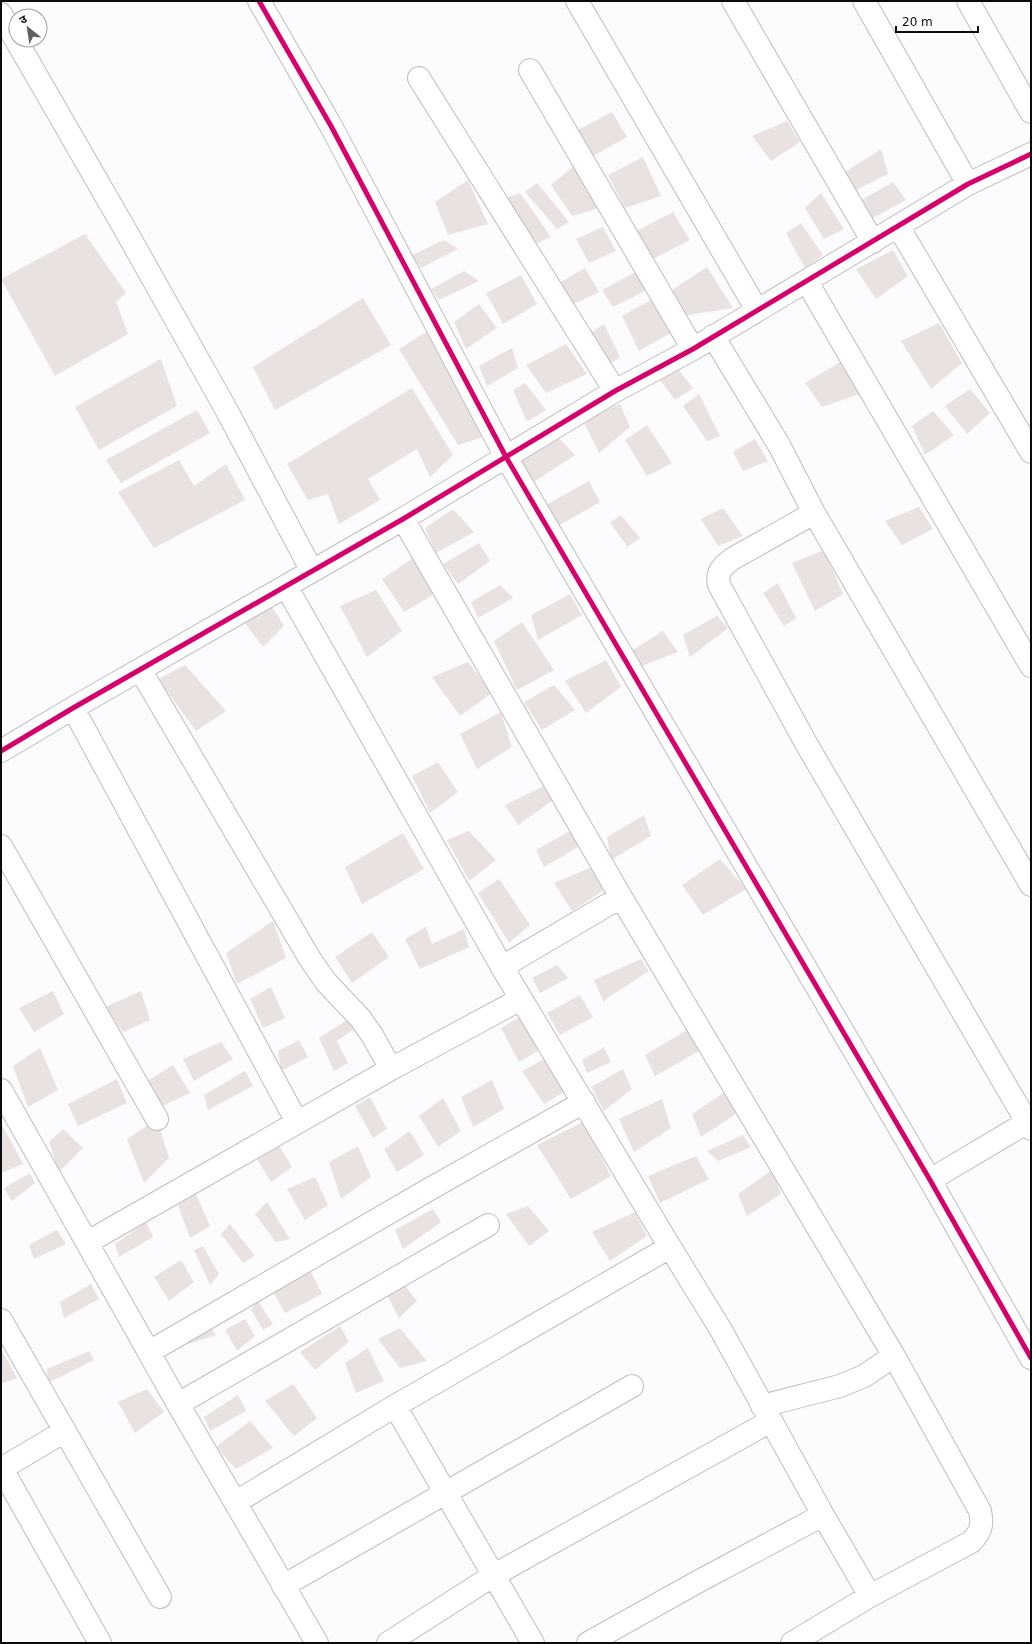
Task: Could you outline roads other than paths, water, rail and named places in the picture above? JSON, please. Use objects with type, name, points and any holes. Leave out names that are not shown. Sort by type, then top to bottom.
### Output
[{"type":"street","points":[[259,1],[331,126],[506,457],[930,1180],[1031,1358]]},
{"type":"street","points":[[577,1],[757,310]]},
{"type":"street","points":[[733,1],[872,242]]},
{"type":"street","points":[[864,1],[968,184]]},
{"type":"street","points":[[968,1],[1031,112]]},
{"type":"street","points":[[1,14],[126,231],[223,404],[312,571]]},
{"type":"street","points":[[530,70],[693,349]]},
{"type":"street","points":[[419,78],[615,390]]},
{"type":"street","points":[[3,746],[141,671],[403,519],[615,390],[693,349],[807,282],[968,184],[1031,154]]},
{"type":"street","points":[[898,226],[1031,452]]},
{"type":"street","points":[[807,282],[1031,666]]},
{"type":"street","points":[[714,336],[779,445],[814,513],[1031,885]]},
{"type":"street","points":[[814,513],[732,559],[721,568],[718,577],[719,585],[807,745],[1030,1124],[930,1180]]},
{"type":"street","points":[[403,519],[621,897],[894,1356],[980,1511],[982,1522],[980,1533],[971,1542],[870,1596],[792,1643]]},
{"type":"street","points":[[286,586],[521,999],[721,1330],[766,1414],[870,1596]]},
{"type":"street","points":[[141,671],[310,959],[326,982],[360,1018],[372,1035],[391,1069]]},
{"type":"street","points":[[73,708],[298,1122]]},
{"type":"street","points":[[1,846],[157,1119]]},
{"type":"street","points":[[502,966],[621,897]]},
{"type":"street","points":[[88,1242],[391,1069],[521,999]]},
{"type":"street","points":[[1,1090],[178,1404],[317,1643]]},
{"type":"street","points":[[149,1352],[414,1198],[584,1102]]},
{"type":"street","points":[[178,1404],[488,1225]]},
{"type":"street","points":[[236,1502],[395,1406],[670,1247]]},
{"type":"street","points":[[1,1320],[160,1597]]},
{"type":"street","points":[[388,1643],[494,1575],[766,1414],[864,1376],[894,1356]]},
{"type":"street","points":[[283,1586],[632,1386]]},
{"type":"street","points":[[395,1406],[533,1643]]},
{"type":"street","points":[[65,1431],[2,1469],[100,1643]]},
{"type":"street","points":[[588,1643],[701,1580],[823,1515]]}]
